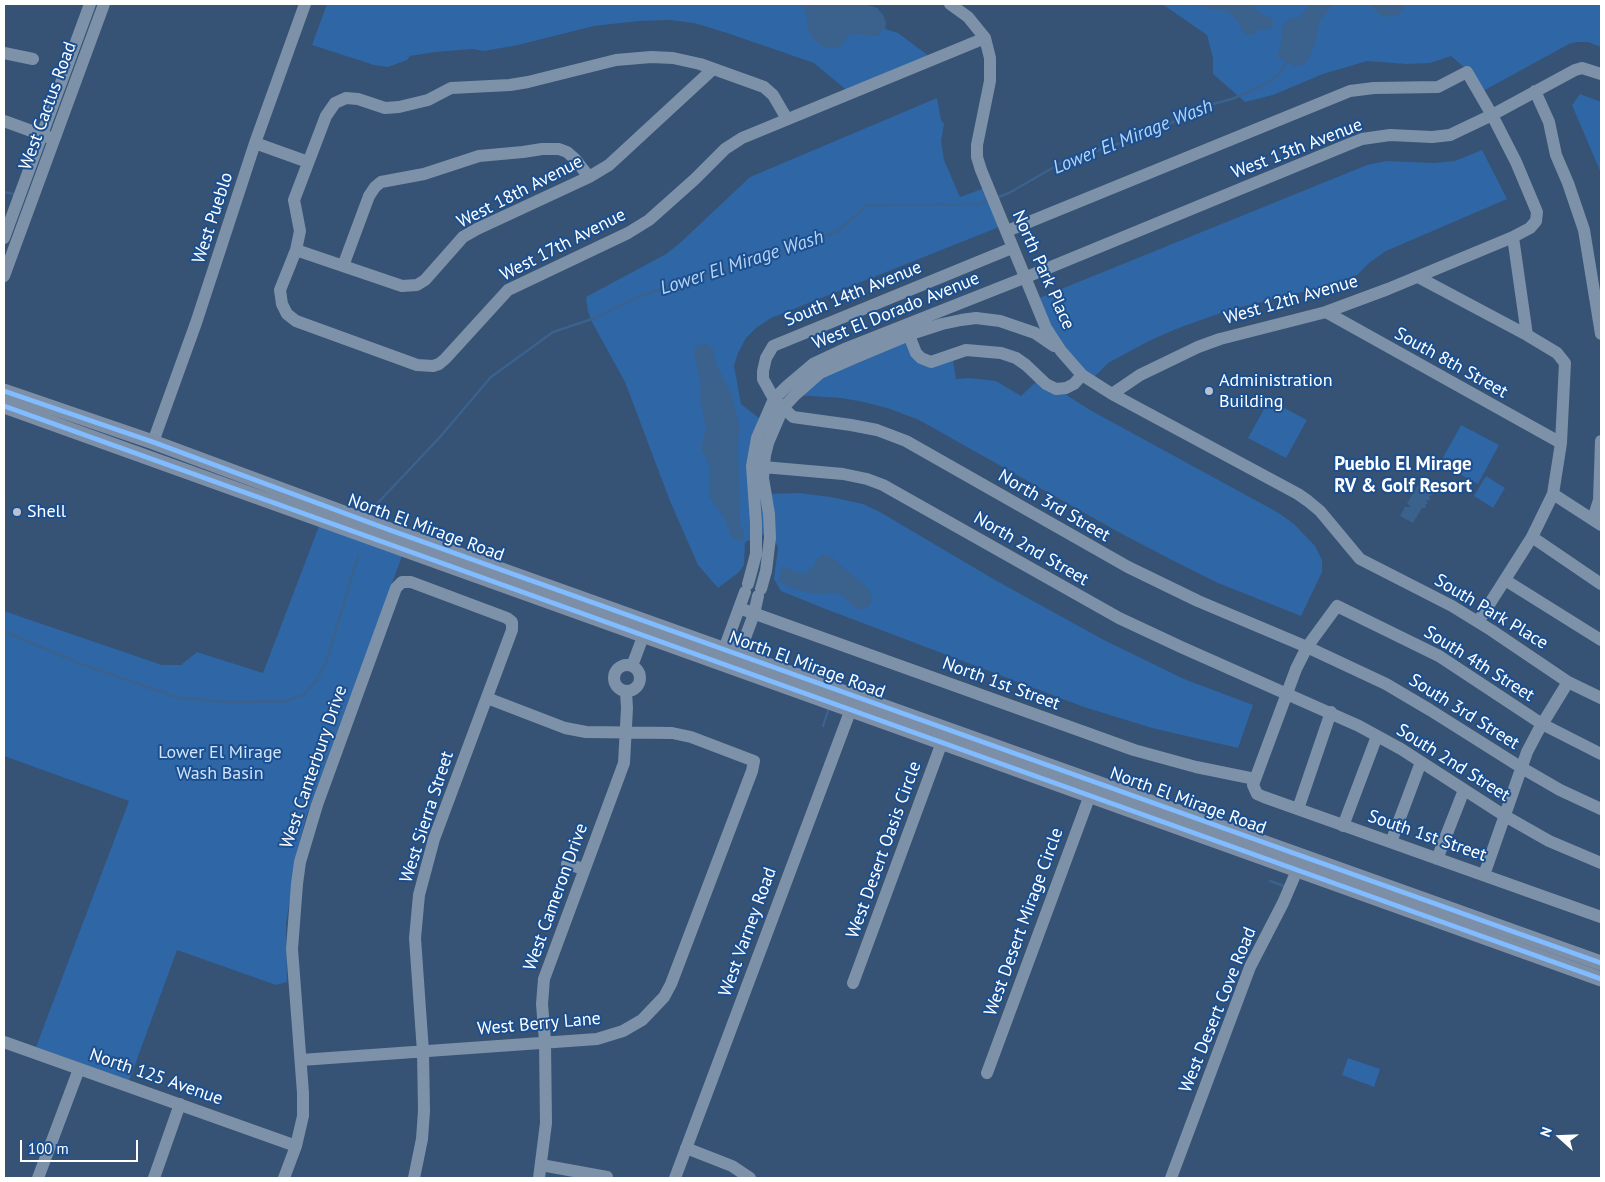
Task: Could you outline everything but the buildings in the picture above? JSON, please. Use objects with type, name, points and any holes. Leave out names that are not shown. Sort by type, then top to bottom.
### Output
[{"type":"main road","name":"North El Mirage Road","points":[[4,391],[153,442],[387,529],[645,629]]},
{"type":"main road","name":"North El Mirage Road","points":[[4,406],[645,629],[1300,863],[1601,963]]},
{"type":"main road","name":"North El Mirage Road","points":[[1300,863],[1601,979]]},
{"type":"street","name":"West Cactus Road","points":[[4,238],[90,4]]},
{"type":"street","name":"West Cactus Road","points":[[4,276],[104,4]]},
{"type":"street","name":"West Pueblo","points":[[153,442],[196,322],[304,4]]},
{"type":"street","name":"North Park Place","points":[[950,4],[968,17],[985,38],[991,69],[977,145],[977,157],[1024,278],[1046,328],[1061,350],[1082,375],[1112,394],[1308,501],[1320,511],[1360,559]]},
{"type":"street","name":"West 17th Avenue","points":[[787,119],[773,94],[764,87],[674,58],[616,60],[528,82],[510,85],[451,88],[428,100],[399,107],[384,108],[358,99],[346,98],[336,103],[326,116],[294,200],[300,232],[296,250],[280,290],[282,304],[287,314],[296,321],[417,365],[433,366],[439,364],[446,359],[508,290],[628,233],[649,220],[725,149],[742,138],[985,38]]},
{"type":"street","points":[[4,53],[33,59]]},
{"type":"street","name":"West 13th Avenue","points":[[1024,278],[1362,140],[1390,135],[1432,137],[1450,135],[1492,115],[1575,70],[1582,68],[1601,74]]},
{"type":"street","name":"West 18th Avenue","points":[[296,250],[402,286],[417,284],[425,280],[463,237],[590,177],[610,165],[713,69]]},
{"type":"street","name":"West 12th Avenue","points":[[1006,230],[1350,91],[1374,88],[1438,87],[1467,72],[1516,162],[1537,212],[1536,221],[1530,228],[1418,277],[1326,312],[1220,339],[1198,347],[1140,375],[1112,394]]},
{"type":"street","points":[[1535,91],[1549,122],[1556,155],[1584,230],[1601,334]]},
{"type":"street","points":[[4,121],[54,140]]},
{"type":"street","points":[[255,144],[308,162]]},
{"type":"street","points":[[343,266],[369,196],[381,182],[424,174],[479,156],[542,149],[559,149],[567,152],[590,177]]},
{"type":"street","points":[[1513,237],[1527,335]]},
{"type":"street","name":"South 14th Avenue","points":[[779,403],[763,379],[762,371],[766,358],[773,346],[1012,248]]},
{"type":"street","points":[[1418,277],[1527,335],[1557,353],[1566,363],[1554,494],[1532,537],[1478,622]]},
{"type":"street","name":"West El Dorado Avenue","points":[[732,660],[727,641],[756,554],[758,467],[768,443],[779,403],[795,395],[820,374],[907,331],[1024,278]]},
{"type":"street","name":"South 8th Street","points":[[1326,312],[1560,443]]},
{"type":"street","name":"West El Dorado Avenue","points":[[907,331],[976,318],[994,320],[1035,333],[1061,350]]},
{"type":"street","points":[[907,331],[916,353],[920,358],[931,362],[966,350],[1001,353],[1016,358],[1046,384],[1056,389],[1066,388],[1074,384],[1082,375]]},
{"type":"street","name":"North 3rd Street","points":[[779,403],[793,417],[876,430],[906,441],[1128,568],[1198,601],[1307,647]]},
{"type":"street","points":[[1554,494],[1597,522],[1601,441]]},
{"type":"street","name":"West El Dorado Avenue","points":[[732,660],[742,646],[754,614],[766,571],[770,538],[769,514],[763,478],[758,467]]},
{"type":"street","name":"North 2nd Street","points":[[758,467],[843,474],[867,479],[883,485],[1119,618],[1286,693]]},
{"type":"street","points":[[1532,537],[1601,584]]},
{"type":"street","name":"South Park Place","points":[[1360,559],[1429,594],[1478,622],[1568,682],[1601,698]]},
{"type":"street","points":[[1505,580],[1601,640]]},
{"type":"street","name":"West Canterbury Drive","points":[[284,1178],[296,1146],[302,1116],[301,1060],[292,950],[300,862],[317,805],[396,588],[402,582],[411,582],[507,618],[512,622]]},
{"type":"street","name":"South 4th Street","points":[[1307,647],[1337,606],[1439,656],[1542,724],[1601,754]]},
{"type":"street","name":"North 1st Street","points":[[739,608],[1134,750],[1196,767],[1255,778]]},
{"type":"street","name":"West Sierra Street","points":[[414,1178],[422,1139],[424,1111],[423,1052],[415,946],[419,894],[434,839],[512,630],[512,622]]},
{"type":"street","points":[[632,666],[645,629]]},
{"type":"street","points":[[1255,778],[1286,693],[1307,647]]},
{"type":"street","name":"South 3rd Street","points":[[1307,647],[1386,684],[1522,768],[1560,790],[1601,809]]},
{"type":"street","points":[[624,666],[632,666],[638,672],[640,681],[635,689],[626,692],[616,686],[614,674],[616,670],[624,666]]},
{"type":"street","points":[[1484,875],[1527,752],[1568,682]]},
{"type":"street","name":"West Cameron Drive","points":[[538,1178],[546,1123],[545,1041],[542,1004],[544,979],[624,763],[626,692]]},
{"type":"street","name":"South 2nd Street","points":[[1286,693],[1331,712],[1377,736],[1505,816],[1550,841],[1601,863]]},
{"type":"street","points":[[487,698],[565,728],[586,732],[626,732]]},
{"type":"street","name":"West Varney Road","points":[[675,1178],[853,704]]},
{"type":"street","points":[[1298,809],[1331,712]]},
{"type":"street","name":"West Berry Lane","points":[[301,1060],[545,1041],[598,1039],[623,1031],[642,1020],[664,997],[671,984],[752,771],[754,761],[691,737],[672,733],[626,732]]},
{"type":"street","name":"West Desert Oasis Circle","points":[[853,983],[945,736]]},
{"type":"street","points":[[1344,826],[1377,736]]},
{"type":"street","points":[[1391,842],[1421,762]]},
{"type":"street","name":"South 1st Street","points":[[1255,778],[1253,785],[1257,794],[1601,917]]},
{"type":"street","name":"West Desert Mirage Circle","points":[[987,1073],[1092,789]]},
{"type":"street","points":[[1437,859],[1464,790]]},
{"type":"street","name":"West Desert Cove Road","points":[[1171,1178],[1250,967],[1283,903],[1300,863]]},
{"type":"street","points":[[567,864],[584,870]]},
{"type":"street","name":"North 125 Avenue","points":[[4,1042],[296,1146]]},
{"type":"street","points":[[38,1178],[79,1069]]},
{"type":"street","points":[[154,1178],[180,1104]]},
{"type":"street","points":[[686,1148],[732,1166],[750,1178]]},
{"type":"street","points":[[541,1165],[607,1177]]},
{"type":"green space","points":[[327,4],[867,5],[877,8],[883,15],[886,23],[885,29],[898,33],[933,59],[850,93],[814,63],[694,23],[670,20],[594,26],[518,45],[484,51],[473,49],[410,56],[407,60],[388,67],[374,65],[312,45]]},
{"type":"green space","points":[[1162,4],[1601,4],[1601,47],[1588,42],[1569,44],[1483,91],[1466,69],[1451,56],[1430,63],[1406,64],[1367,61],[1323,74],[1273,95],[1245,102],[1213,74],[1213,58],[1207,35]]},
{"type":"green space","points":[[1580,94],[1601,102],[1601,173],[1572,105]]},
{"type":"green space","points":[[937,98],[941,120],[944,124],[941,141],[944,160],[960,197],[987,187],[1004,225],[771,318],[756,328],[746,338],[734,366],[741,404],[773,429],[765,494],[799,493],[863,504],[1104,640],[1184,679],[1253,705],[1238,748],[1152,728],[1084,707],[781,591],[774,579],[778,548],[775,540],[768,533],[745,542],[744,565],[739,572],[718,588],[698,565],[670,501],[625,382],[593,324],[588,312],[586,297],[666,254],[750,177]]},
{"type":"green space","points":[[1482,150],[1507,199],[1386,251],[1369,263],[1357,275],[1327,286],[1229,310],[1176,329],[1108,363],[1091,380],[1082,375],[1034,300],[1367,165],[1386,161],[1434,163],[1455,161]]},
{"type":"green space","points":[[910,336],[921,358],[952,354],[956,379],[970,378],[996,381],[1021,396],[1040,378],[1061,389],[1068,396],[1090,410],[1277,512],[1294,524],[1315,546],[1322,560],[1322,572],[1301,616],[1218,583],[1172,560],[919,420],[864,402],[841,398],[795,395],[820,373]]},
{"type":"green space","points":[[1269,400],[1307,420],[1286,458],[1248,438]]},
{"type":"green space","points":[[1461,425],[1499,445],[1478,484],[1440,463]]},
{"type":"green space","points":[[1486,476],[1505,488],[1493,508],[1474,496]]},
{"type":"green space","name":"Lower El Mirage Wash Basin","points":[[319,526],[402,556],[306,817],[297,852],[286,924],[287,982],[276,985],[177,950],[129,1081],[36,1047],[129,801],[4,756],[4,611],[162,665],[181,665],[197,652],[263,673]]},
{"type":"green space","points":[[1348,1058],[1380,1069],[1374,1087],[1342,1075]]},
{"type":"shaded area","points":[[801,4],[857,4],[872,6],[883,15],[886,26],[878,36],[852,34],[848,36],[841,46],[835,48],[824,47],[814,40],[811,35],[808,29],[806,12]]},
{"type":"shaded area","points":[[1197,4],[1251,4],[1260,13],[1273,19],[1273,26],[1269,30],[1257,31],[1253,35],[1248,35],[1243,32],[1239,23],[1230,13],[1205,8]]},
{"type":"shaded area","points":[[1310,4],[1332,4],[1320,22],[1315,43],[1308,60],[1295,67],[1278,57],[1282,29],[1285,21],[1300,17]]},
{"type":"shaded area","points":[[1369,4],[1407,4],[1399,14],[1391,17],[1380,15]]},
{"type":"shaded area","points":[[703,344],[709,345],[713,349],[717,366],[732,395],[739,425],[740,522],[744,536],[742,540],[738,541],[732,538],[724,517],[709,496],[710,465],[701,449],[706,427],[694,353],[696,347]]},
{"type":"shaded area","points":[[1420,482],[1433,490],[1431,493],[1433,495],[1429,496],[1430,500],[1426,501],[1428,504],[1425,504],[1426,508],[1422,508],[1413,523],[1400,516],[1405,507],[1411,507],[1407,503]]},
{"type":"shaded area","points":[[822,555],[832,557],[867,587],[872,596],[871,603],[867,608],[862,610],[854,607],[842,595],[836,593],[815,594],[792,588],[778,581],[783,567],[805,573],[813,567],[817,559]]},
{"type":"waterway","name":"Lower El Mirage Wash","points":[[996,198],[1009,193],[1061,163],[1135,138],[1209,105],[1232,99],[1262,86],[1278,75],[1289,60]]},
{"type":"waterway","points":[[4,192],[14,194]]},
{"type":"waterway","name":"Lower El Mirage Wash","points":[[375,506],[440,437],[491,377],[553,332],[595,318],[640,296],[783,252],[838,231],[867,205],[979,204],[989,200]]},
{"type":"waterway","name":"Lower El Mirage Wash","points":[[4,631],[81,664],[179,698],[233,702],[287,701],[303,695],[315,682],[326,663],[358,556]]},
{"type":"waterway","points":[[823,726],[828,711]]},
{"type":"waterway","points":[[1270,881],[1284,886]]},
{"type":"cycle path","points":[[4,391],[153,442],[387,529],[1601,963]]},
{"type":"cycle path","points":[[4,406],[1601,979]]},
{"type":"place","name":"Administration Building","points":[[1209,391]]},
{"type":"place","name":"Shell","points":[[17,512]]},
{"type":"district","name":"Pueblo El Mirage RV & Golf Resort","points":[[1403,476]]}]
